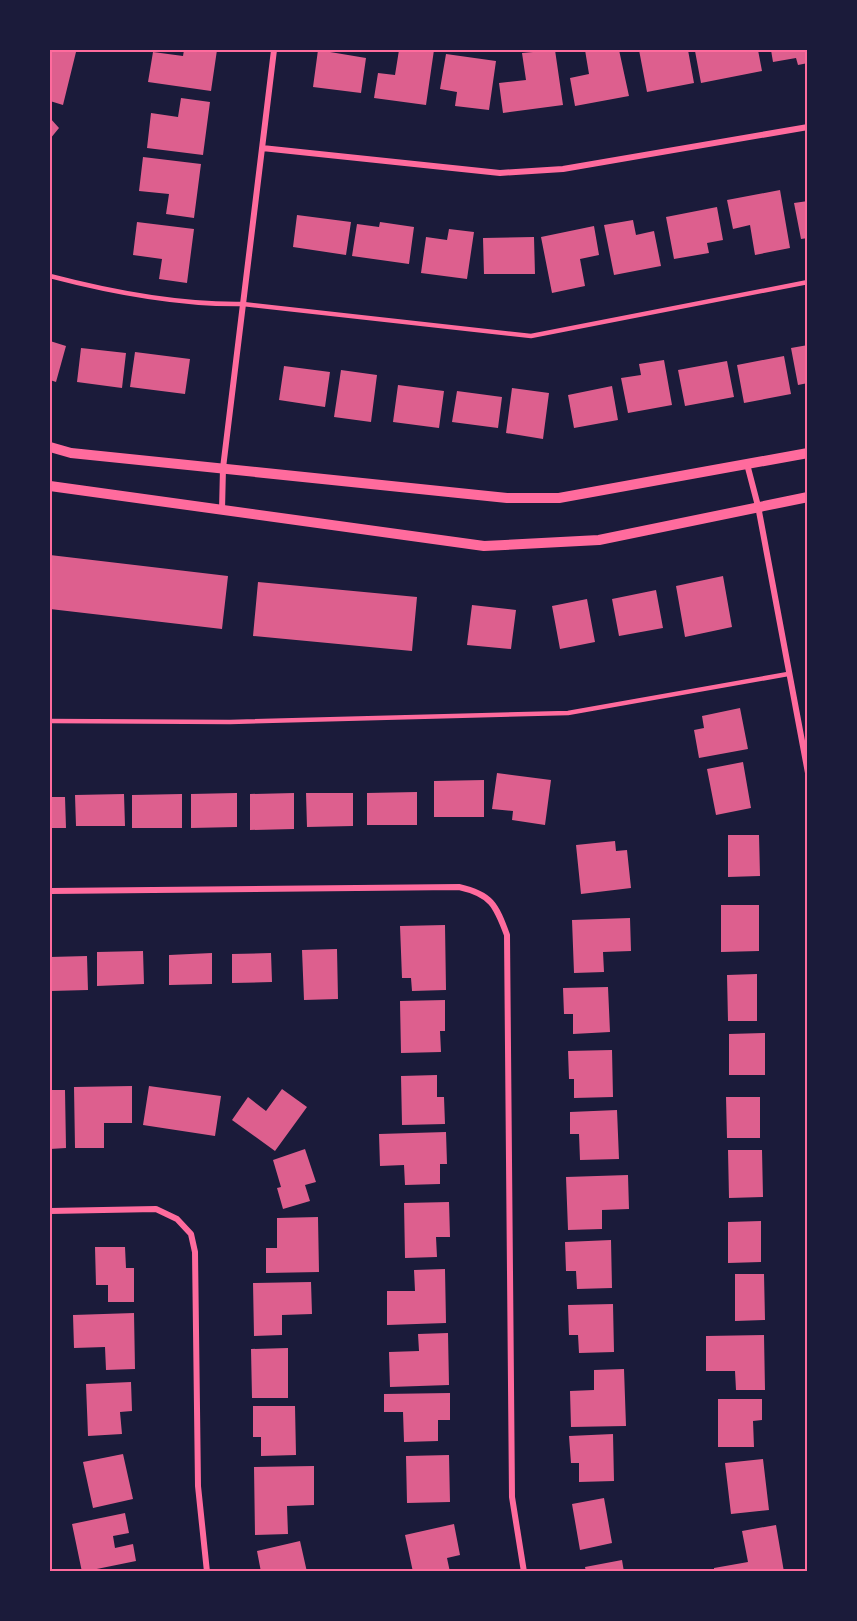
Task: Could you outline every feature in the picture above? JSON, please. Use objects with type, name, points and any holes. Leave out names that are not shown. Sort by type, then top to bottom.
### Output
[{"type":"street","points":[[222,510],[223,468],[274,50]]},
{"type":"street","points":[[262,148],[500,173],[563,169],[807,127]]},
{"type":"street","points":[[50,447],[71,453],[507,498],[559,498],[807,453]]},
{"type":"street","points":[[747,464],[758,506],[807,774]]},
{"type":"street","points":[[50,486],[484,546],[599,540],[807,497]]},
{"type":"street","points":[[50,891],[459,887],[477,891],[492,901],[507,935],[512,1497],[524,1572]]},
{"type":"street","points":[[50,1211],[156,1209],[177,1219],[191,1234],[195,1252],[198,1486],[207,1572]]},
{"type":"lane","points":[[50,276],[98,288],[219,305],[243,304],[531,336],[807,282]]},
{"type":"lane","points":[[50,722],[230,722],[568,713],[788,674]]},
{"type":"building","points":[[50,50],[76,52],[63,105],[50,101]]},
{"type":"building","points":[[184,50],[217,50],[211,91],[148,82],[153,52],[183,56]]},
{"type":"building","points":[[318,50],[366,58],[361,93],[313,87]]},
{"type":"building","points":[[399,50],[434,50],[426,105],[374,98],[378,73],[395,75]]},
{"type":"building","points":[[555,50],[563,105],[503,113],[499,83],[526,80],[522,53]]},
{"type":"building","points":[[585,50],[619,50],[629,96],[575,106],[570,78],[589,74]]},
{"type":"building","points":[[639,50],[688,50],[694,83],[647,92]]},
{"type":"building","points":[[758,50],[762,71],[701,83],[695,51]]},
{"type":"building","points":[[771,50],[808,50],[808,63],[798,65],[796,58],[773,62]]},
{"type":"building","points":[[446,54],[496,61],[489,110],[455,106],[457,92],[440,89]]},
{"type":"building","points":[[181,98],[210,102],[203,155],[147,148],[151,113],[178,117]]},
{"type":"building","points":[[50,118],[59,128],[50,139]]},
{"type":"building","points":[[143,157],[201,164],[194,218],[166,214],[169,194],[139,191]]},
{"type":"building","points":[[780,190],[790,248],[755,255],[750,225],[733,229],[727,200]]},
{"type":"building","points":[[808,201],[808,238],[801,239],[794,203]]},
{"type":"building","points":[[717,207],[723,240],[707,243],[709,253],[674,259],[666,217]]},
{"type":"building","points":[[297,215],[351,222],[346,255],[293,247]]},
{"type":"building","points":[[633,220],[636,235],[654,231],[661,266],[614,275],[604,225]]},
{"type":"building","points":[[137,222],[194,229],[187,283],[159,279],[162,259],[133,255]]},
{"type":"building","points":[[380,222],[414,227],[409,264],[352,256],[357,224],[379,227]]},
{"type":"building","points":[[594,226],[599,255],[580,259],[585,286],[552,293],[541,237]]},
{"type":"building","points":[[449,229],[474,232],[467,279],[421,273],[426,237],[447,240]]},
{"type":"building","points":[[534,237],[535,274],[484,274],[483,238]]},
{"type":"building","points":[[50,341],[66,346],[56,382],[50,380]]},
{"type":"building","points":[[808,345],[808,383],[798,385],[791,348]]},
{"type":"building","points":[[81,348],[126,353],[122,388],[77,382]]},
{"type":"building","points":[[135,352],[190,359],[185,394],[130,387]]},
{"type":"building","points":[[784,356],[791,394],[744,403],[737,365]]},
{"type":"building","points":[[664,360],[672,405],[628,413],[621,378],[641,375],[639,364]]},
{"type":"building","points":[[727,361],[734,397],[685,406],[678,370]]},
{"type":"building","points":[[284,366],[330,372],[325,407],[279,400]]},
{"type":"building","points":[[341,370],[377,375],[371,422],[334,417]]},
{"type":"building","points":[[398,385],[444,391],[439,428],[393,422]]},
{"type":"building","points":[[612,386],[618,420],[574,428],[568,395]]},
{"type":"building","points":[[512,388],[549,393],[543,439],[506,433]]},
{"type":"building","points":[[457,391],[502,397],[498,428],[452,422]]},
{"type":"building","points":[[50,555],[228,576],[222,629],[50,609]]},
{"type":"building","points":[[723,576],[732,627],[685,637],[676,586]]},
{"type":"building","points":[[258,582],[417,597],[412,651],[253,636]]},
{"type":"building","points":[[656,590],[663,628],[619,636],[612,599]]},
{"type":"building","points":[[587,599],[595,642],[560,649],[552,606]]},
{"type":"building","points":[[472,605],[516,610],[511,649],[467,645]]},
{"type":"building","points":[[740,708],[748,749],[699,758],[694,730],[704,728],[702,716]]},
{"type":"building","points":[[743,762],[751,808],[716,815],[707,769]]},
{"type":"building","points":[[497,773],[551,780],[545,825],[512,820],[513,811],[492,809]]},
{"type":"building","points":[[484,780],[484,817],[434,817],[434,781]]},
{"type":"building","points":[[417,792],[417,825],[367,825],[367,793]]},
{"type":"building","points":[[237,793],[237,827],[191,828],[191,794]]},
{"type":"building","points":[[294,793],[294,829],[250,830],[250,794]]},
{"type":"building","points":[[306,793],[353,793],[353,826],[307,827]]},
{"type":"building","points":[[124,794],[125,826],[76,826],[75,795]]},
{"type":"building","points":[[182,794],[182,828],[132,828],[132,795]]},
{"type":"building","points":[[50,797],[65,797],[66,828],[50,828]]},
{"type":"building","points":[[728,835],[759,835],[760,876],[728,877]]},
{"type":"building","points":[[615,841],[616,851],[627,850],[631,888],[581,894],[576,845]]},
{"type":"building","points":[[721,905],[759,905],[759,951],[721,952]]},
{"type":"building","points":[[630,918],[631,951],[603,952],[604,972],[574,973],[572,920]]},
{"type":"building","points":[[445,925],[446,990],[412,991],[411,978],[402,978],[400,926]]},
{"type":"building","points":[[337,949],[338,999],[304,1000],[302,950]]},
{"type":"building","points":[[143,951],[144,984],[97,986],[97,952]]},
{"type":"building","points":[[212,953],[212,984],[169,985],[169,955]]},
{"type":"building","points":[[271,953],[272,982],[232,983],[232,954]]},
{"type":"building","points":[[87,956],[88,990],[50,991],[50,957]]},
{"type":"building","points":[[757,974],[757,1021],[728,1021],[727,975]]},
{"type":"building","points":[[608,987],[610,1032],[573,1034],[573,1014],[564,1014],[563,988]]},
{"type":"building","points":[[445,1000],[445,1031],[440,1031],[441,1052],[401,1053],[400,1001]]},
{"type":"building","points":[[765,1033],[765,1075],[729,1075],[729,1034]]},
{"type":"building","points":[[612,1050],[613,1097],[574,1098],[574,1079],[569,1079],[568,1051]]},
{"type":"building","points":[[437,1075],[437,1097],[444,1097],[445,1124],[402,1125],[401,1076]]},
{"type":"building","points":[[132,1086],[132,1123],[104,1123],[104,1148],[75,1148],[74,1087]]},
{"type":"building","points":[[149,1086],[221,1096],[215,1136],[143,1125]]},
{"type":"building","points":[[282,1089],[307,1107],[275,1151],[232,1120],[248,1097],[266,1111]]},
{"type":"building","points":[[50,1090],[65,1090],[66,1148],[50,1149]]},
{"type":"building","points":[[726,1097],[760,1097],[760,1138],[727,1138]]},
{"type":"building","points":[[617,1110],[619,1159],[580,1160],[579,1134],[570,1134],[570,1112]]},
{"type":"building","points":[[446,1132],[447,1164],[440,1164],[440,1184],[405,1185],[404,1165],[380,1166],[379,1134]]},
{"type":"building","points":[[305,1149],[316,1182],[305,1185],[310,1201],[283,1209],[277,1188],[281,1187],[273,1160]]},
{"type":"building","points":[[728,1150],[762,1150],[763,1197],[729,1198]]},
{"type":"building","points":[[628,1175],[629,1209],[602,1210],[602,1229],[568,1230],[566,1177]]},
{"type":"building","points":[[449,1202],[450,1237],[436,1237],[437,1257],[405,1258],[404,1203]]},
{"type":"building","points":[[318,1217],[319,1272],[266,1273],[266,1248],[277,1248],[277,1218]]},
{"type":"building","points":[[761,1221],[761,1262],[728,1263],[728,1222]]},
{"type":"building","points":[[611,1240],[612,1288],[577,1289],[576,1271],[566,1271],[565,1242]]},
{"type":"building","points":[[95,1247],[125,1247],[126,1268],[134,1268],[134,1302],[108,1302],[108,1285],[96,1285]]},
{"type":"building","points":[[445,1269],[446,1323],[387,1325],[387,1291],[415,1291],[414,1270]]},
{"type":"building","points":[[735,1274],[764,1274],[765,1320],[735,1321]]},
{"type":"building","points":[[311,1282],[312,1314],[282,1315],[282,1335],[254,1336],[253,1283]]},
{"type":"building","points":[[613,1304],[614,1352],[579,1353],[578,1335],[569,1335],[568,1305]]},
{"type":"building","points":[[134,1313],[135,1369],[106,1370],[105,1347],[74,1348],[73,1315]]},
{"type":"building","points":[[448,1333],[449,1385],[390,1387],[389,1352],[419,1351],[418,1334]]},
{"type":"building","points":[[764,1335],[765,1390],[736,1390],[735,1371],[706,1371],[706,1336]]},
{"type":"building","points":[[288,1348],[288,1398],[252,1398],[251,1349]]},
{"type":"building","points":[[624,1369],[626,1426],[571,1427],[570,1391],[594,1390],[594,1370]]},
{"type":"building","points":[[131,1382],[132,1411],[120,1412],[122,1434],[88,1436],[86,1384]]},
{"type":"building","points":[[450,1393],[450,1420],[438,1420],[438,1441],[404,1442],[403,1412],[384,1412],[384,1394]]},
{"type":"building","points":[[718,1399],[762,1399],[762,1420],[753,1421],[754,1447],[718,1447]]},
{"type":"building","points":[[253,1406],[295,1406],[296,1455],[261,1456],[261,1437],[253,1437]]},
{"type":"building","points":[[613,1434],[614,1481],[579,1482],[579,1463],[571,1463],[569,1436]]},
{"type":"building","points":[[123,1454],[133,1499],[93,1508],[83,1462]]},
{"type":"building","points":[[449,1455],[450,1502],[407,1503],[406,1456]]},
{"type":"building","points":[[763,1459],[769,1510],[731,1514],[725,1463]]},
{"type":"building","points":[[314,1466],[314,1505],[287,1506],[288,1534],[255,1535],[254,1467]]},
{"type":"building","points":[[604,1498],[612,1543],[580,1550],[572,1504]]},
{"type":"building","points":[[125,1513],[129,1533],[113,1536],[115,1548],[133,1544],[136,1561],[82,1572],[72,1524]]},
{"type":"building","points":[[454,1524],[460,1555],[447,1558],[450,1572],[413,1572],[405,1535]]},
{"type":"building","points":[[776,1525],[784,1572],[714,1572],[714,1568],[748,1562],[742,1531]]},
{"type":"building","points":[[300,1541],[307,1572],[261,1572],[257,1551]]},
{"type":"building","points":[[622,1560],[624,1572],[586,1572],[585,1567]]}]
